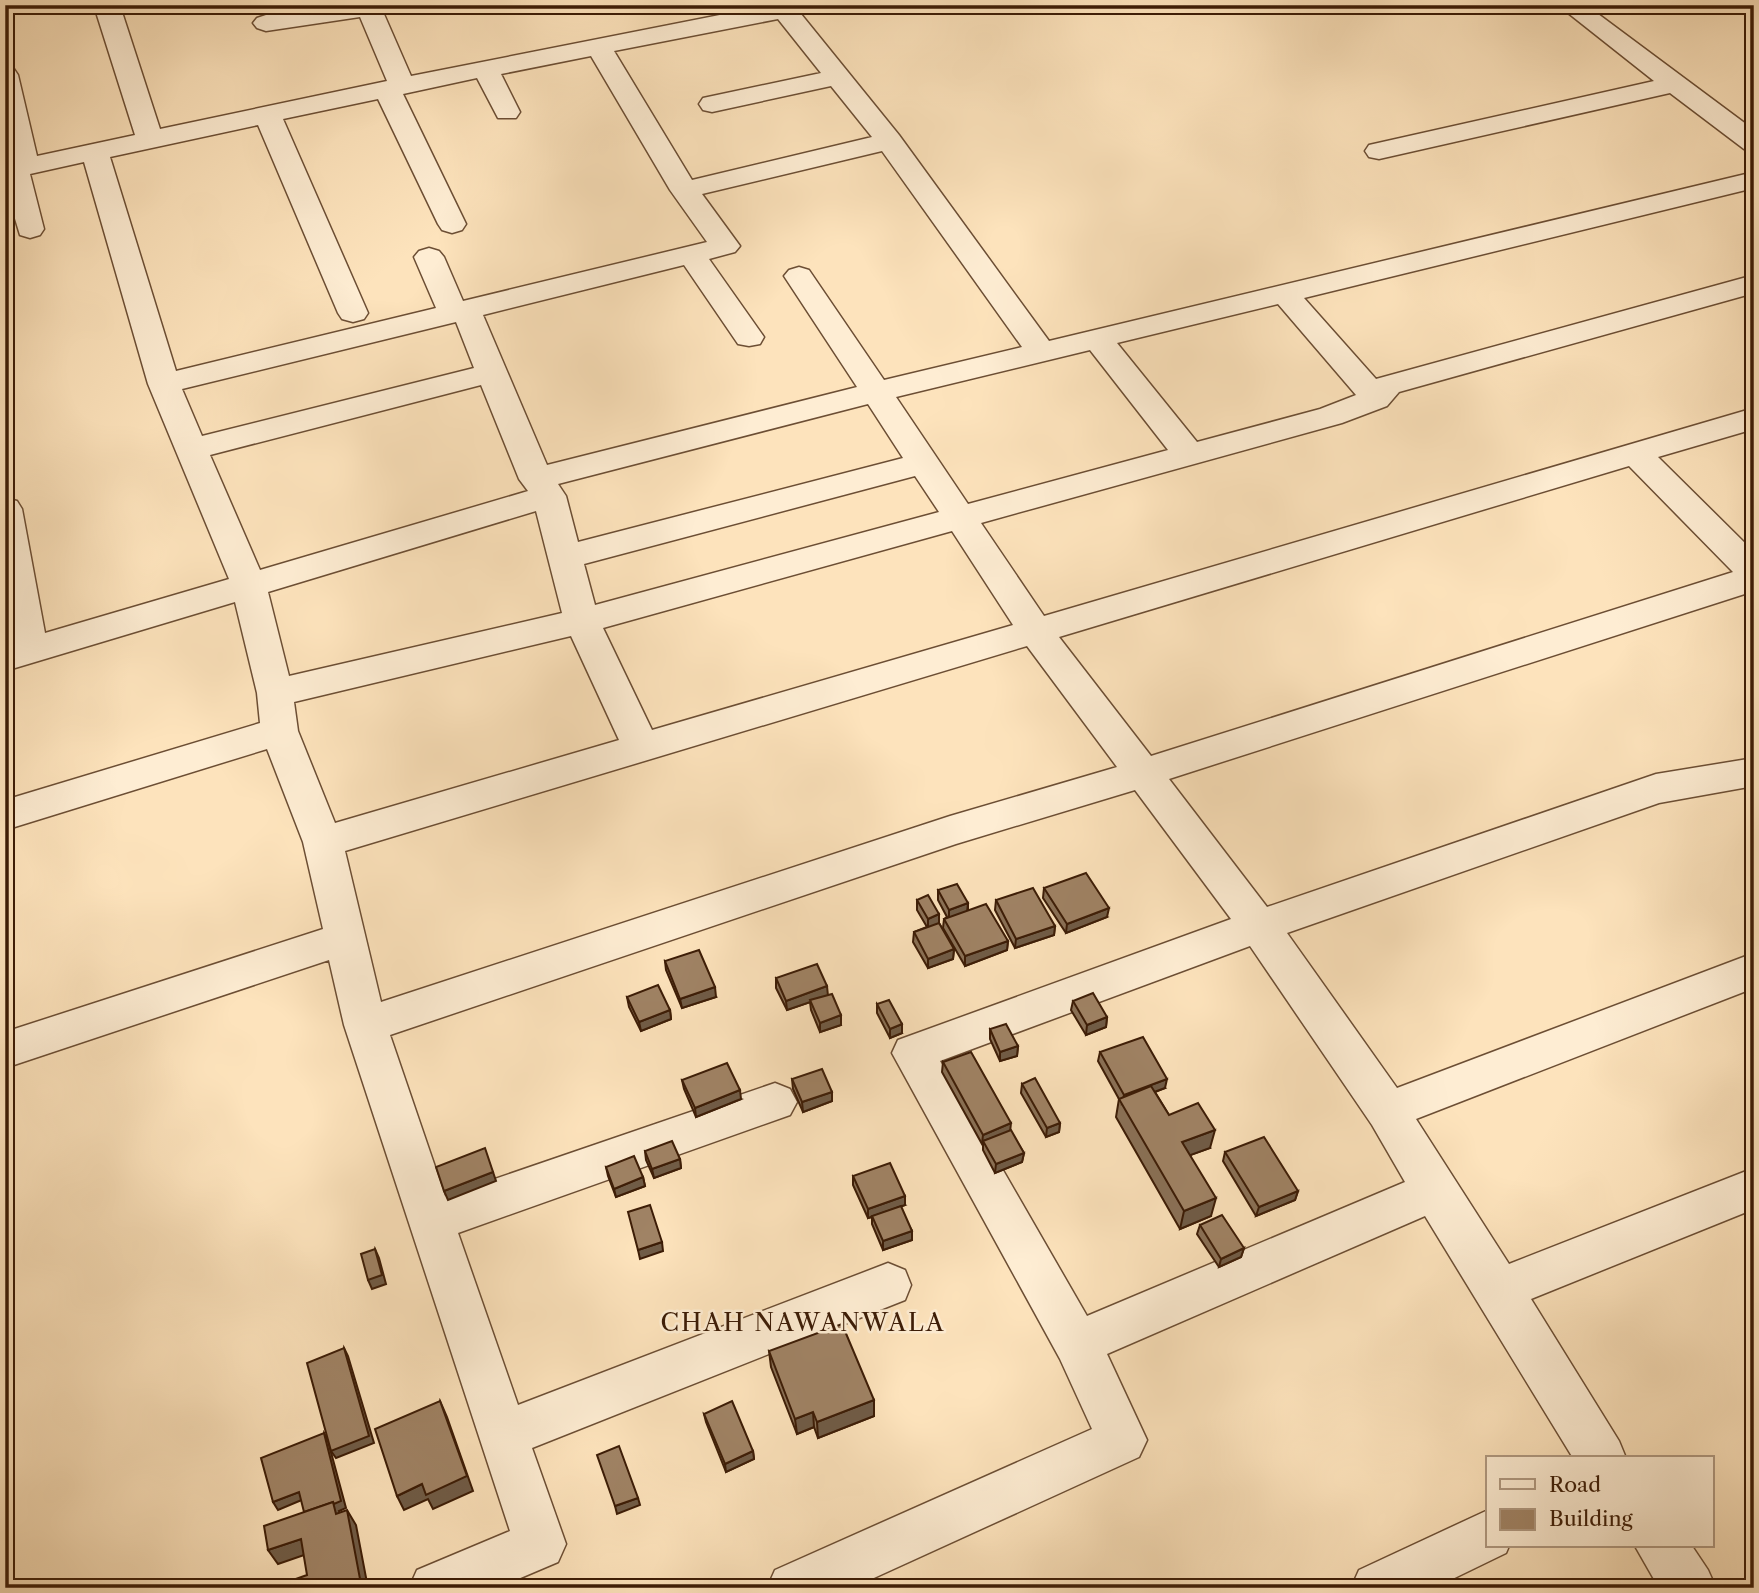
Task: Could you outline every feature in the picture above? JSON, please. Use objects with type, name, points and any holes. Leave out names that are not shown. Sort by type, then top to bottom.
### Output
[{"type":"street","points":[[1570,5],[1754,143]]},
{"type":"street","points":[[266,23],[367,6],[395,87],[452,224]]},
{"type":"street","points":[[15,169],[395,87],[797,8],[838,77],[889,141],[1041,352]]},
{"type":"street","points":[[109,12],[150,139]]},
{"type":"street","points":[[164,384],[725,246],[684,190],[599,47]]},
{"type":"street","points":[[486,69],[506,112]]},
{"type":"street","points":[[5,75],[15,169],[30,229]]},
{"type":"street","points":[[712,104],[838,77]]},
{"type":"street","points":[[1379,151],[1674,83]]},
{"type":"street","points":[[267,114],[353,313]]},
{"type":"street","points":[[684,190],[889,141]]},
{"type":"street","points":[[95,151],[164,384],[248,583],[275,693],[279,731],[323,842],[365,1025],[540,1544],[435,1588]]},
{"type":"street","points":[[5,509],[18,654],[542,488],[876,392],[1754,180]]},
{"type":"street","points":[[692,255],[748,337]]},
{"type":"street","points":[[429,257],[492,373],[542,488],[565,557],[582,621],[642,749]]},
{"type":"street","points":[[799,276],[1036,632],[1141,774],[1259,926],[1388,1111],[1434,1191],[1499,1290],[1600,1456]]},
{"type":"street","points":[[275,693],[582,621],[961,519],[1331,416],[1376,398],[1388,385],[1455,364],[1754,284]]},
{"type":"street","points":[[1284,293],[1376,398]]},
{"type":"street","points":[[1097,339],[1190,455]]},
{"type":"street","points":[[191,449],[492,373]]},
{"type":"street","points":[[323,842],[1754,418]]},
{"type":"street","points":[[1636,454],[1754,573]]},
{"type":"street","points":[[565,557],[924,463]]},
{"type":"street","points":[[365,1025],[950,831],[1141,774],[1754,578]]},
{"type":"street","points":[[5,815],[279,731]]},
{"type":"street","points":[[793,1588],[1122,1440],[1077,1343],[913,1053],[1259,926],[1656,789],[1754,772]]},
{"type":"street","points":[[5,1050],[345,938]]},
{"type":"street","points":[[1388,1111],[1754,970]]},
{"type":"street","points":[[431,1222],[775,1102]]},
{"type":"street","points":[[1499,1290],[1754,1188]]},
{"type":"street","points":[[1077,1343],[1434,1191]]},
{"type":"street","points":[[504,1435],[888,1285]]},
{"type":"street","points":[[1377,1588],[1486,1536]]},
{"type":"street","points":[[1662,1548],[1690,1588]]},
{"type":"building","points":[[1086,873],[1109,908],[1067,924],[1044,888]]},
{"type":"building","points":[[957,884],[968,903],[949,910],[938,890]]},
{"type":"building","points":[[1033,888],[1055,926],[1016,939],[996,900]]},
{"type":"building","points":[[928,895],[939,914],[928,919],[917,900]]},
{"type":"building","points":[[986,904],[1008,941],[965,956],[944,919]]},
{"type":"building","points":[[939,923],[954,949],[928,959],[914,932]]},
{"type":"building","points":[[699,950],[715,987],[680,999],[665,961]]},
{"type":"building","points":[[817,964],[827,986],[786,1001],[776,978]]},
{"type":"building","points":[[658,985],[670,1010],[639,1022],[627,997]]},
{"type":"building","points":[[1093,993],[1107,1017],[1087,1025],[1073,1001]]},
{"type":"building","points":[[832,994],[841,1015],[820,1023],[810,1000]]},
{"type":"building","points":[[889,1000],[902,1024],[890,1029],[877,1004]]},
{"type":"building","points":[[1006,1024],[1018,1046],[1000,1052],[990,1029]]},
{"type":"building","points":[[1143,1037],[1167,1079],[1124,1095],[1100,1052]]},
{"type":"building","points":[[971,1052],[1011,1123],[983,1135],[943,1062]]},
{"type":"building","points":[[727,1063],[740,1090],[695,1108],[682,1080]]},
{"type":"building","points":[[822,1069],[832,1092],[802,1102],[792,1079]]},
{"type":"building","points":[[1035,1078],[1060,1123],[1047,1128],[1022,1084]]},
{"type":"building","points":[[1151,1086],[1169,1115],[1198,1103],[1215,1130],[1182,1142],[1216,1198],[1184,1211],[1119,1099]]},
{"type":"building","points":[[1011,1130],[1024,1153],[996,1164],[983,1141]]},
{"type":"building","points":[[1264,1137],[1298,1191],[1259,1207],[1225,1152]]},
{"type":"building","points":[[672,1141],[680,1159],[652,1169],[645,1151]]},
{"type":"building","points":[[485,1148],[493,1172],[444,1191],[436,1167]]},
{"type":"building","points":[[634,1156],[643,1177],[614,1189],[606,1167]]},
{"type":"building","points":[[890,1163],[905,1196],[868,1209],[853,1176]]},
{"type":"building","points":[[650,1205],[662,1242],[638,1250],[628,1212]]},
{"type":"building","points":[[901,1206],[912,1231],[883,1241],[872,1216]]},
{"type":"building","points":[[1222,1215],[1244,1248],[1221,1259],[1200,1225]]},
{"type":"building","points":[[375,1249],[382,1275],[368,1280],[361,1254]]},
{"type":"building","points":[[842,1324],[874,1400],[817,1422],[813,1412],[795,1419],[769,1351]]},
{"type":"building","points":[[344,1348],[369,1436],[331,1451],[307,1363]]},
{"type":"building","points":[[440,1401],[467,1476],[426,1495],[422,1484],[397,1496],[375,1429]]},
{"type":"building","points":[[732,1401],[753,1451],[725,1464],[704,1414]]},
{"type":"building","points":[[324,1433],[341,1501],[304,1512],[299,1492],[273,1502],[261,1458]]},
{"type":"building","points":[[619,1446],[638,1498],[615,1506],[597,1455]]},
{"type":"building","points":[[333,1502],[336,1514],[347,1510],[361,1584],[350,1588],[279,1588],[279,1585],[307,1575],[301,1539],[268,1550],[264,1526]]},
{"type":"district","name":"CHAH NAWANWALA","points":[[803,1323]]}]
